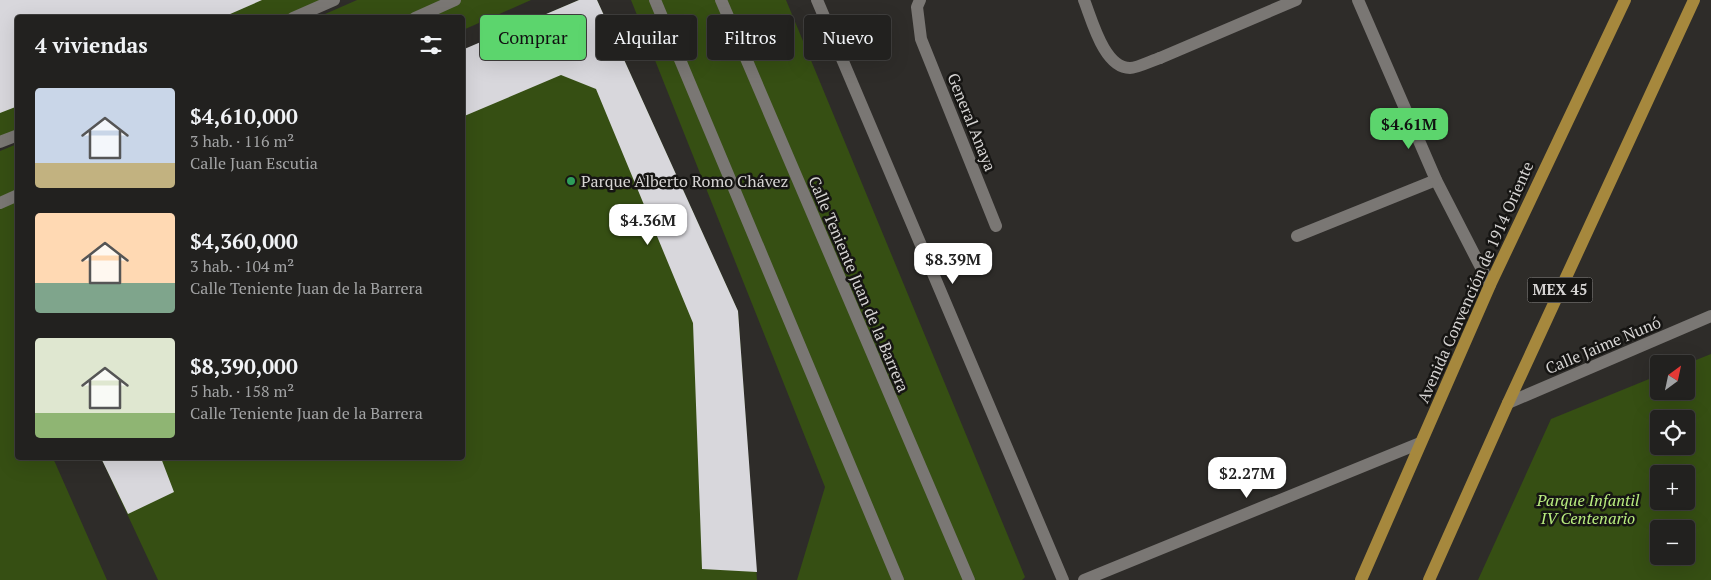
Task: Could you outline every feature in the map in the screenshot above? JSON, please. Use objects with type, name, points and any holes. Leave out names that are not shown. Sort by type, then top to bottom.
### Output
[{"type":"main road","name":"Avenida Convención de 1914 Oriente","points":[[1361,580],[1490,285],[1625,0]]},
{"type":"main road","name":"MEX 45","points":[[1429,580],[1694,0]]},
{"type":"street","points":[[300,15],[334,0]]},
{"type":"street","points":[[422,15],[454,0]]},
{"type":"street","points":[[655,0],[898,580]]},
{"type":"street","name":"Calle Teniente Juan de la Barrera","points":[[721,0],[968,580]]},
{"type":"street","points":[[817,0],[1063,580]]},
{"type":"street","name":"General Anaya","points":[[920,0],[917,7],[921,39],[996,226]]},
{"type":"street","points":[[1084,0],[1105,53],[1116,62],[1130,68],[1160,58],[1296,0]]},
{"type":"street","points":[[1358,0],[1436,180],[1490,285]]},
{"type":"street","points":[[0,142],[15,135]]},
{"type":"street","points":[[1297,236],[1436,180]]},
{"type":"street","points":[[0,203],[15,197]]},
{"type":"street","name":"Calle Jaime Nunó","points":[[1508,404],[1711,316]]},
{"type":"street","points":[[1084,580],[1420,444]]},
{"type":"green space","points":[[0,0],[324,0],[288,15],[15,15],[15,133],[0,139]]},
{"type":"green space","points":[[357,0],[531,0],[497,15],[480,15],[480,22],[465,29],[465,15],[323,15]]},
{"type":"green space","name":"Parque Alberto Romo Chávez","points":[[579,0],[597,0],[604,15],[596,15],[596,60],[624,60],[738,311],[757,580],[158,580],[102,460],[465,460],[465,49],[480,43],[480,60],[586,60],[586,15],[544,15]]},
{"type":"green space","points":[[631,0],[786,0],[792,15],[707,15],[707,60],[794,60],[794,19],[804,43],[804,60],[811,60],[1025,577],[1022,580],[797,580],[825,487],[655,60],[697,60],[697,15],[637,15]]},
{"type":"green space","points":[[15,145],[15,460],[54,460],[107,580],[0,580],[0,151]]},
{"type":"green space","name":"Parque Infantil IV Centenario","points":[[1711,354],[1711,580],[1478,580],[1551,419],[1650,379],[1650,400],[1695,400],[1695,360]]},
{"type":"building","points":[[0,0],[262,0],[228,15],[15,15],[15,107],[0,113]]},
{"type":"building","points":[[579,0],[597,0],[604,15],[596,15],[596,60],[624,60],[738,311],[757,572],[702,569],[693,323],[596,89],[561,75],[465,116],[465,49],[480,42],[480,60],[586,60],[586,15],[544,15]]},
{"type":"building","points":[[102,460],[162,460],[174,492],[128,514]]},
{"type":"place","name":"Parque Alberto Romo Chávez","points":[[571,181]]}]
